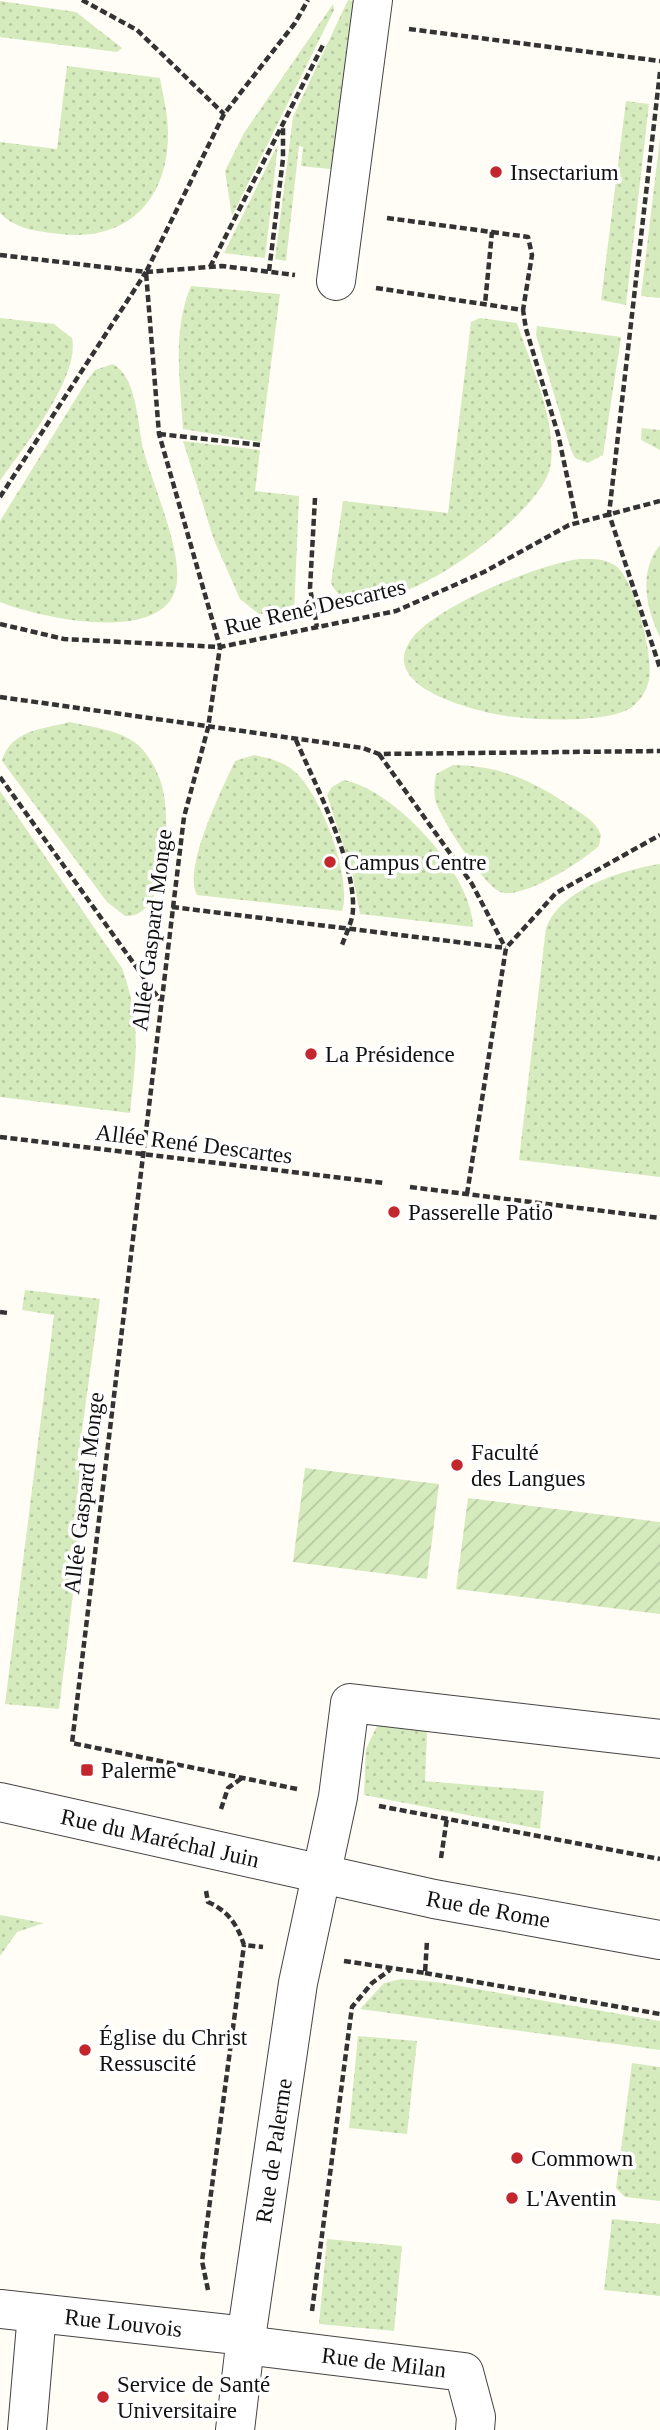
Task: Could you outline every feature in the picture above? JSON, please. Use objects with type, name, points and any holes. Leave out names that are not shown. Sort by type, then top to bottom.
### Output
[{"type":"street","points":[[336,281],[373,0]]},
{"type":"street","name":"Rue de Palerme","points":[[235,2430],[245,2341],[303,1953],[338,1797],[350,1703],[660,1739]]},
{"type":"street","name":"Rue du Maréchal Juin","points":[[0,1802],[98,1821],[320,1874]]},
{"type":"street","name":"Rue de Rome","points":[[320,1874],[660,1940]]},
{"type":"street","points":[[18,2311],[27,2430]]},
{"type":"street","name":"Rue Louvois","points":[[18,2311],[245,2341]]},
{"type":"street","name":"Rue de Milan","points":[[245,2341],[464,2372],[476,2417],[475,2430]]},
{"type":"path","points":[[82,0],[137,30],[224,114]]},
{"type":"path","points":[[0,497],[146,272],[224,114],[295,23],[308,0]]},
{"type":"path","points":[[405,28],[660,61]]},
{"type":"path","points":[[210,267],[327,36]]},
{"type":"path","points":[[660,72],[610,514],[660,668]]},
{"type":"path","points":[[269,271],[283,159],[283,126]]},
{"type":"path","points":[[386,218],[528,237],[532,255],[523,310],[526,329],[558,434],[577,523]]},
{"type":"path","points":[[485,304],[492,232]]},
{"type":"path","points":[[0,255],[146,272],[210,267],[247,268]]},
{"type":"path","name":"Allée Gaspard Monge","points":[[146,272],[159,434],[220,647],[208,728],[184,817],[72,1743],[243,1778]]},
{"type":"path","points":[[336,281],[523,310]]},
{"type":"path","points":[[159,434],[260,445]]},
{"type":"path","points":[[316,498],[310,588],[317,627]]},
{"type":"path","name":"Rue René Descartes","points":[[0,624],[64,639],[220,647],[396,611],[484,572],[577,523],[660,501]]},
{"type":"path","points":[[0,698],[363,748],[379,754],[660,751]]},
{"type":"path","points":[[296,739],[330,818],[351,885],[353,911],[342,945]]},
{"type":"path","points":[[379,754],[472,884],[506,948]]},
{"type":"path","points":[[0,777],[160,1001]]},
{"type":"path","points":[[467,1194],[506,948],[556,893],[660,835]]},
{"type":"path","points":[[172,907],[506,948]]},
{"type":"path","name":"Allée René Descartes","points":[[0,1137],[384,1184]]},
{"type":"path","points":[[410,1187],[660,1218]]},
{"type":"path","points":[[0,1312],[8,1313]]},
{"type":"path","points":[[221,1810],[228,1788],[243,1778],[304,1791]]},
{"type":"path","points":[[368,1804],[660,1860]]},
{"type":"path","points":[[441,1859],[447,1818]]},
{"type":"path","points":[[205,1887],[208,1902],[222,1909],[237,1926],[244,1945],[202,2261],[212,2306],[245,2341]]},
{"type":"path","points":[[425,1973],[428,1930]]},
{"type":"path","points":[[244,1945],[660,2014]]},
{"type":"path","points":[[310,2320],[316,2297],[337,2107],[352,2007],[372,1983],[390,1970]]},
{"type":"green space","points":[[348,0],[360,2],[339,170],[301,166],[303,147],[299,146],[286,261],[275,259],[293,117]]},
{"type":"green space","points":[[0,1],[76,12],[122,48],[117,52],[0,37]]},
{"type":"green space","points":[[333,4],[334,10],[232,216],[225,171],[244,133]]},
{"type":"green space","points":[[67,66],[160,78],[167,118],[166,156],[161,177],[152,196],[140,211],[124,223],[106,231],[84,235],[28,229],[13,223],[0,213],[0,142],[57,149]]},
{"type":"green space","points":[[626,101],[649,104],[626,305],[601,300]]},
{"type":"green space","points":[[660,138],[660,298],[641,296]]},
{"type":"green space","points":[[278,144],[265,258],[224,253]]},
{"type":"green space","points":[[191,286],[280,294],[261,442],[183,429],[179,338]]},
{"type":"green space","points":[[0,318],[54,324],[72,338],[72,354],[67,373],[48,412],[0,481]]},
{"type":"green space","points":[[480,318],[517,323],[547,414],[552,451],[550,468],[538,491],[515,518],[483,545],[446,570],[409,589],[375,600],[348,599],[331,583],[343,501],[448,513],[471,322]]},
{"type":"green space","points":[[537,326],[621,337],[603,455],[588,463],[575,458],[571,450],[536,335]]},
{"type":"green space","points":[[113,364],[121,371],[132,391],[144,452],[172,539],[176,557],[176,587],[166,605],[148,616],[124,622],[69,619],[0,602],[0,521],[88,379],[95,370]]},
{"type":"green space","points":[[642,428],[660,430],[660,450],[641,440]]},
{"type":"green space","points":[[183,441],[260,450],[255,491],[299,496],[294,613],[259,614],[240,599],[214,540]]},
{"type":"green space","points":[[660,545],[660,637],[648,602],[647,578],[653,555]]},
{"type":"green space","points":[[580,559],[603,560],[616,566],[630,586],[636,602],[646,638],[650,669],[647,688],[632,707],[606,716],[589,718],[535,719],[506,716],[452,702],[417,683],[406,670],[404,655],[413,637],[444,612],[516,577]]},
{"type":"green space","points":[[70,722],[130,739],[146,753],[159,778],[165,804],[166,844],[158,886],[150,902],[140,913],[125,916],[107,902],[2,761],[12,743],[20,737],[39,729]]},
{"type":"green space","points":[[254,755],[275,760],[294,771],[314,798],[339,858],[343,878],[342,911],[197,895],[194,883],[195,867],[214,808],[235,761]]},
{"type":"green space","points":[[453,765],[500,771],[543,789],[592,822],[601,835],[599,846],[580,861],[540,884],[514,892],[504,893],[496,889],[466,855],[437,805],[434,790],[436,774]]},
{"type":"green space","points":[[344,780],[364,787],[386,800],[428,838],[446,860],[460,884],[470,906],[473,927],[360,914],[352,872],[327,795],[332,787]]},
{"type":"green space","points":[[0,791],[122,968],[133,1006],[136,1040],[130,1113],[0,1097]]},
{"type":"green space","points":[[660,864],[660,1177],[519,1160],[546,928],[553,914],[578,892],[628,871]]},
{"type":"green space","points":[[25,1290],[100,1299],[78,1460],[89,1462],[59,1709],[5,1704],[54,1315],[22,1310]]},
{"type":"green space","points":[[305,1468],[439,1484],[427,1579],[293,1562]]},
{"type":"green space","points":[[468,1498],[660,1522],[660,1614],[456,1589]]},
{"type":"green space","points":[[428,1712],[425,1781],[544,1791],[540,1829],[364,1795],[366,1749],[377,1726]]},
{"type":"green space","points":[[0,1915],[44,1923],[17,1932],[0,1956]]},
{"type":"green space","points":[[401,1979],[437,1982],[660,2021],[660,2050],[360,2009],[384,1983]]},
{"type":"green space","points":[[358,2036],[417,2041],[407,2134],[349,2128]]},
{"type":"green space","points":[[632,2063],[660,2067],[660,2201],[625,2197],[616,2188]]},
{"type":"green space","points":[[612,2219],[660,2224],[660,2296],[604,2290]]},
{"type":"green space","points":[[327,2239],[402,2246],[394,2331],[319,2324]]},
{"type":"place","name":"Insectarium","points":[[496,172]]},
{"type":"place","name":"Campus Centre","points":[[330,862]]},
{"type":"place","name":"La Présidence","points":[[311,1054]]},
{"type":"place","name":"Passerelle Patio","points":[[394,1212]]},
{"type":"place","name":"Faculté des Langues","points":[[457,1465]]},
{"type":"place","name":"Palerme","points":[[87,1770]]},
{"type":"place","name":"Église du Christ Ressuscité","points":[[85,2050]]},
{"type":"place","name":"Commown","points":[[517,2158]]},
{"type":"place","name":"L'Aventin","points":[[512,2198]]},
{"type":"place","name":"Service de Santé Universitaire","points":[[103,2397]]}]
